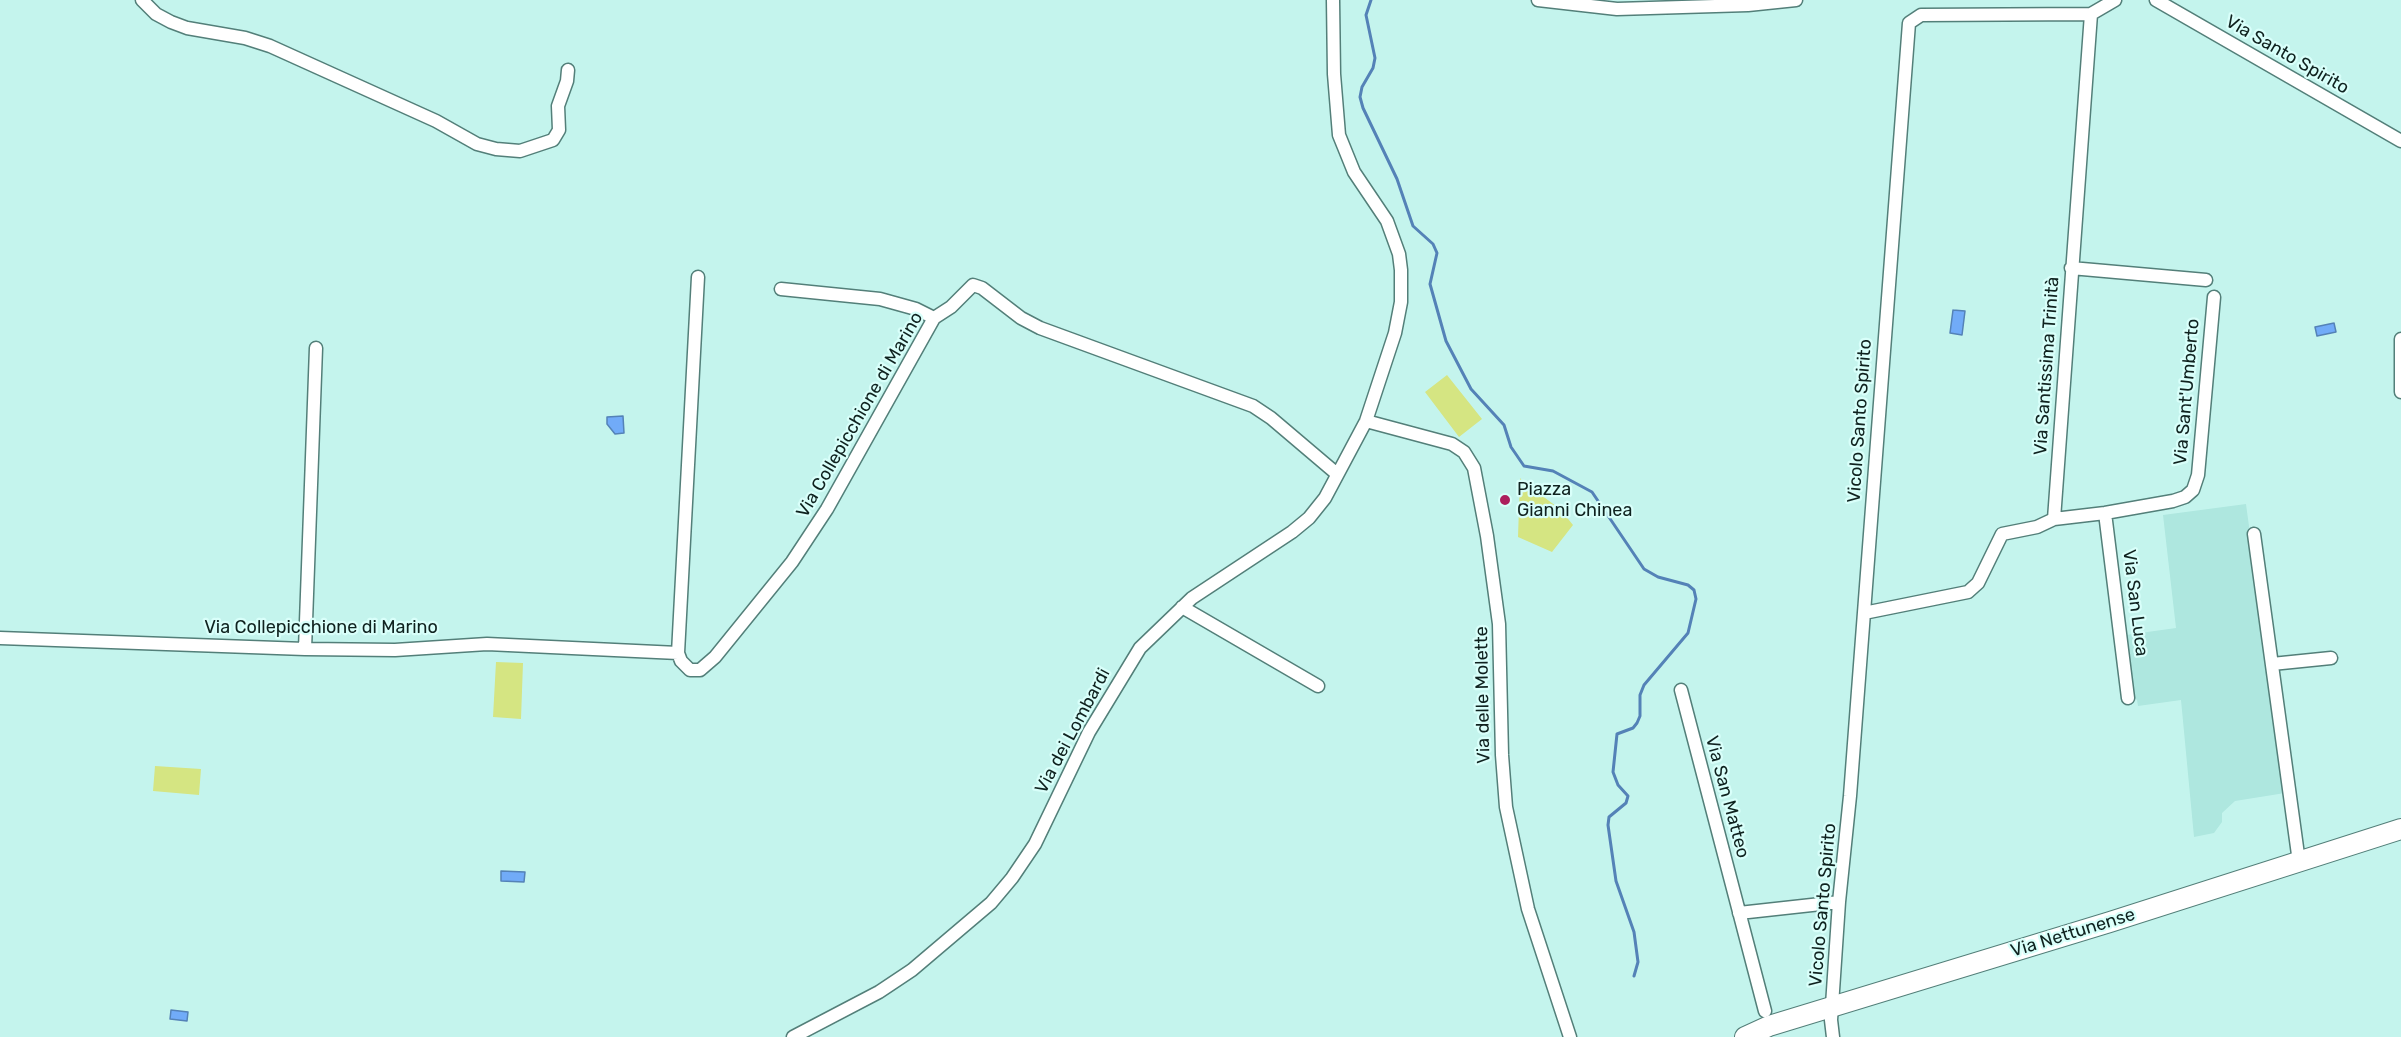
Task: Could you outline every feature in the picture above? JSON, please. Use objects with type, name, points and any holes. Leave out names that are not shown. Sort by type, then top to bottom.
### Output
[{"type":"main road","name":"Via Nettunense","points":[[1745,1037],[1769,1026],[2110,922],[2401,829]]},
{"type":"street","points":[[142,0],[171,22],[194,30],[237,36],[264,43],[405,107],[477,144],[496,149],[520,151],[553,140],[559,130],[558,106],[567,81],[568,70]]},
{"type":"street","name":"Via dei Lombardi","points":[[793,1037],[879,992],[912,970],[968,925],[1000,893],[1035,844],[1080,749],[1134,655],[1156,629],[1182,607],[1226,573],[1301,525],[1320,505],[1366,421],[1397,325],[1402,293],[1401,270],[1399,254],[1387,221],[1351,166],[1339,135],[1334,74],[1333,0]]},
{"type":"street","points":[[1538,0],[1617,9],[1757,5],[1796,0]]},
{"type":"street","points":[[2091,14],[2115,0]]},
{"type":"street","name":"Via Santo Spirito","points":[[2156,0],[2401,141]]},
{"type":"street","name":"Via Santissima Trinità","points":[[2054,519],[2091,14]]},
{"type":"street","name":"Vicolo Santo Spirito","points":[[1833,1037],[1839,902],[1864,613],[1909,23],[1921,15],[2091,14]]},
{"type":"street","points":[[2071,268],[2206,280]]},
{"type":"street","points":[[678,652],[698,277]]},
{"type":"street","name":"Via Collepicchione di Marino","points":[[0,638],[395,651],[487,644],[678,652],[681,661],[690,670],[696,671],[708,664],[792,562],[822,517],[934,318],[955,304],[969,288],[979,286],[1021,318],[1040,328],[1253,406],[1271,418],[1337,474]]},
{"type":"street","points":[[781,289],[880,298],[916,309],[934,318]]},
{"type":"street","name":"Via Sant'Umberto","points":[[2054,519],[2105,513],[2177,500],[2185,497],[2195,487],[2214,297]]},
{"type":"street","points":[[2401,339],[2401,392]]},
{"type":"street","points":[[305,649],[316,348]]},
{"type":"street","name":"Via delle Molette","points":[[1366,421],[1452,444],[1464,452],[1474,468],[1498,613],[1502,673],[1502,755],[1506,807],[1526,901],[1570,1037]]},
{"type":"street","name":"Via San Luca","points":[[2105,513],[2128,698]]},
{"type":"street","points":[[1864,613],[1970,591],[1978,583],[2002,534],[2037,527],[2054,519]]},
{"type":"street","points":[[2254,534],[2299,862]]},
{"type":"street","points":[[1182,607],[1318,686]]},
{"type":"street","points":[[2271,664],[2331,657]]},
{"type":"street","name":"Via San Matteo","points":[[1681,690],[1765,1011]]},
{"type":"street","points":[[1739,913],[1839,902]]},
{"type":"shaded area","points":[[2246,504],[2285,793],[2235,801],[2222,813],[2222,822],[2214,833],[2194,837],[2181,700],[2138,706],[2137,700],[2132,696],[2126,635],[2176,628],[2163,515]]},
{"type":"green space","points":[[1447,375],[1482,419],[1459,437],[1425,392]]},
{"type":"green space","points":[[1520,478],[1527,487],[1535,487],[1537,492],[1560,509],[1573,525],[1552,552],[1518,537]]},
{"type":"green space","points":[[496,662],[523,663],[521,719],[493,717]]},
{"type":"green space","points":[[155,766],[201,769],[199,795],[153,791]]},
{"type":"water","points":[[1953,310],[1965,311],[1962,335],[1950,333]]},
{"type":"water","points":[[2334,323],[2336,332],[2317,336],[2315,327]]},
{"type":"water","points":[[623,416],[624,433],[615,434],[607,424],[607,417]]},
{"type":"water","points":[[501,871],[525,872],[524,882],[501,881]]},
{"type":"water","points":[[171,1010],[188,1012],[187,1021],[170,1019]]},
{"type":"waterway","points":[[1371,0],[1366,15],[1375,58],[1360,97],[1397,179],[1413,226],[1433,244],[1437,253],[1430,284],[1446,341],[1471,389],[1504,425],[1511,447],[1524,466],[1553,471],[1592,492],[1644,569],[1658,577],[1688,585],[1694,590],[1696,599],[1688,633],[1644,685],[1640,695],[1640,716],[1637,723],[1633,728],[1617,734],[1613,772],[1618,785],[1628,796],[1626,803],[1609,817],[1608,825],[1616,881],[1634,932],[1638,962],[1634,976]]},
{"type":"place","name":"Piazza Gianni Chinea","points":[[1505,500]]}]
